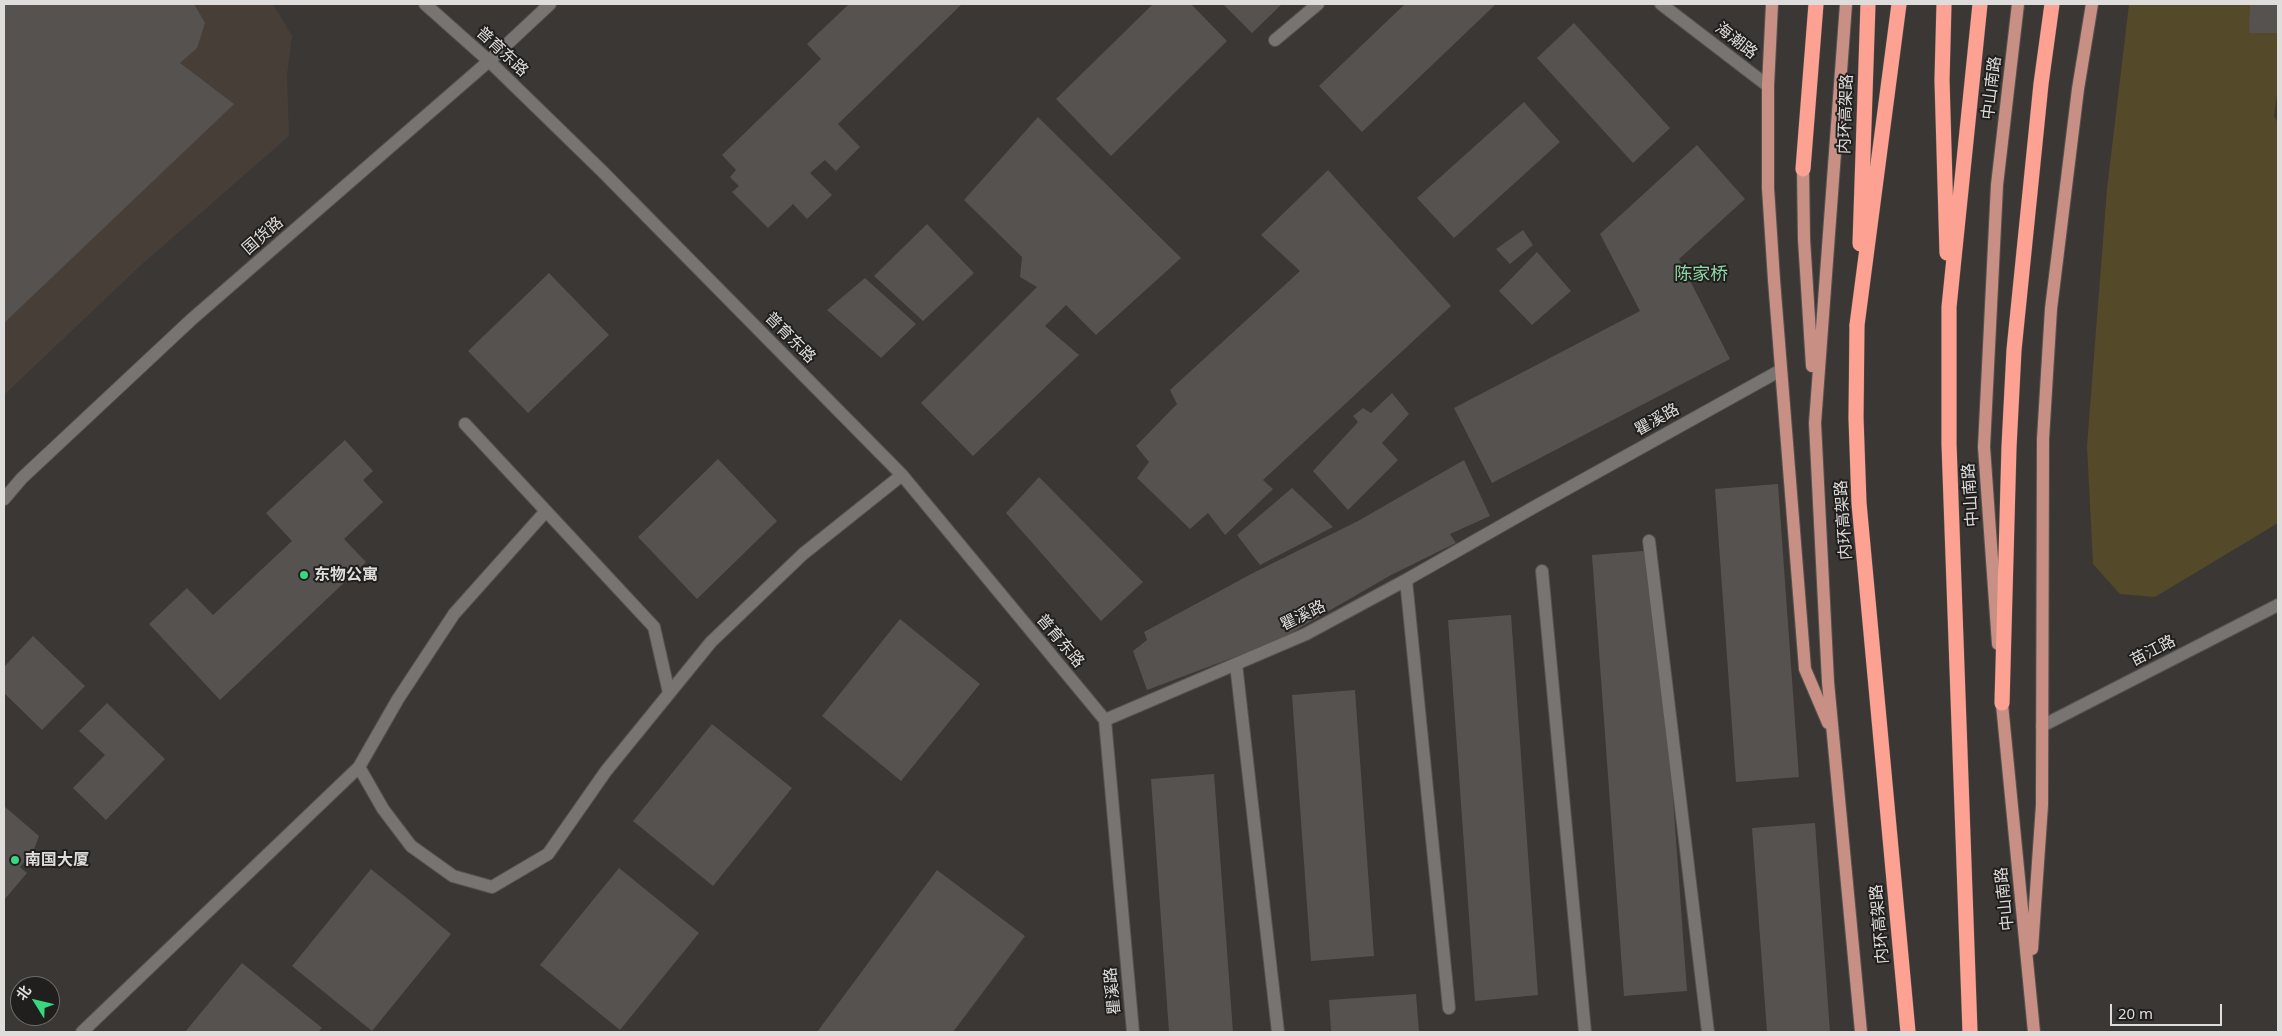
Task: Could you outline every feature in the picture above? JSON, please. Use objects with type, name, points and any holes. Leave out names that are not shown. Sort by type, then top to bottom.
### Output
[{"type":"highway","points":[[1803,169],[1816,4]]},
{"type":"highway","name":"内环高架路","points":[[1868,4],[1856,418],[1859,503],[1908,1032]]},
{"type":"highway","points":[[1858,325],[1899,4]]},
{"type":"highway","points":[[1944,4],[1943,148],[1950,306],[1949,454],[1970,1032]]},
{"type":"highway","points":[[1950,306],[1980,4]]},
{"type":"highway","points":[[2002,703],[2009,447],[2014,350],[2041,84],[2052,4]]},
{"type":"main road","points":[[1772,4],[1768,86],[1768,188],[1805,669],[1833,735]]},
{"type":"main road","points":[[1815,424],[1846,4]]},
{"type":"main road","name":"中山南路","points":[[2018,4],[1997,185],[1984,447],[2002,703],[2034,1032]]},
{"type":"main road","name":"中山南路","points":[[2029,984],[2042,805],[2043,439],[2051,309],[2078,89],[2092,4]]},
{"type":"main road","points":[[1803,169],[1804,239],[1833,735],[1861,1032]]},
{"type":"street","name":"普育东路","points":[[425,4],[489,61],[609,178],[902,475],[1105,720]]},
{"type":"street","name":"国货路","points":[[4,499],[22,478],[192,319],[489,61],[550,4]]},
{"type":"street","points":[[1275,40],[1318,4]]},
{"type":"street","name":"海潮路","points":[[1661,4],[1768,86]]},
{"type":"street","name":"瞿溪路","points":[[1133,1032],[1105,720],[1306,634],[1781,370]]},
{"type":"street","points":[[465,424],[654,627],[669,693]]},
{"type":"street","points":[[359,767],[383,809],[411,846],[452,876],[492,887],[548,854],[606,771],[710,642],[804,554],[902,475]]},
{"type":"street","points":[[82,1032],[359,767],[398,699],[454,614],[546,511]]},
{"type":"street","points":[[1650,541],[1708,1032]]},
{"type":"street","points":[[1542,570],[1585,1032]]},
{"type":"street","points":[[1406,580],[1448,1008]]},
{"type":"street","name":"苗江路","points":[[2042,726],[2278,605]]},
{"type":"street","points":[[1236,664],[1278,1032]]},
{"type":"shaded area","points":[[4,4],[273,4],[292,36],[287,75],[289,136],[140,266],[4,395]]},
{"type":"shaded area","points":[[2129,4],[2250,4],[2250,32],[2278,33],[2278,89],[2274,116],[2278,123],[2278,523],[2155,597],[2120,594],[2093,564],[2087,446],[2107,189]]},
{"type":"building","points":[[4,4],[194,4],[205,23],[197,48],[180,63],[234,104],[4,323]]},
{"type":"building","points":[[849,4],[962,4],[838,124],[860,147],[836,171],[825,160],[810,173],[832,195],[807,219],[793,204],[768,228],[732,192],[739,186],[730,177],[736,170],[722,155],[821,59],[807,44]]},
{"type":"building","points":[[1153,4],[1191,4],[1227,41],[1111,156],[1056,99]]},
{"type":"building","points":[[1223,4],[1282,4],[1252,33]]},
{"type":"building","points":[[1405,4],[1496,4],[1362,132],[1319,86]]},
{"type":"building","points":[[2250,4],[2278,4],[2278,33],[2249,33]]},
{"type":"building","points":[[1574,23],[1670,128],[1633,163],[1537,58]]},
{"type":"building","points":[[1524,102],[1560,142],[1454,238],[1417,198]]},
{"type":"building","points":[[1038,117],[1181,258],[1096,335],[1066,305],[1045,326],[1079,355],[973,456],[921,403],[1037,287],[1020,277],[1022,257],[964,200]]},
{"type":"building","points":[[1697,145],[1745,199],[1679,259],[1730,359],[1492,483],[1454,408],[1640,311],[1600,234]]},
{"type":"building","points":[[1328,170],[1451,306],[1263,480],[1273,489],[1225,535],[1208,513],[1190,529],[1137,478],[1149,462],[1136,446],[1177,404],[1170,390],[1300,271],[1261,235]]},
{"type":"building","points":[[927,224],[974,273],[923,321],[874,276]]},
{"type":"building","points":[[1523,230],[1533,245],[1510,264],[1496,249]]},
{"type":"building","points":[[1537,252],[1571,291],[1532,325],[1499,291]]},
{"type":"building","points":[[549,273],[609,335],[528,413],[468,351]]},
{"type":"building","points":[[865,278],[916,324],[881,358],[827,310]]},
{"type":"building","points":[[1392,393],[1409,414],[1382,443],[1398,460],[1348,510],[1313,471],[1358,422],[1353,416],[1363,408],[1371,413]]},
{"type":"building","name":"东物公寓","points":[[345,440],[373,471],[363,480],[383,502],[344,539],[366,562],[220,700],[149,624],[187,588],[213,615],[292,541],[266,513]]},
{"type":"building","points":[[718,459],[777,521],[697,599],[638,537]]},
{"type":"building","points":[[1464,460],[1490,516],[1450,534],[1456,543],[1391,575],[1277,641],[1147,690],[1133,651],[1147,640],[1144,632],[1253,573],[1358,521]]},
{"type":"building","points":[[1039,477],[1143,582],[1101,621],[1006,513]]},
{"type":"building","points":[[1778,484],[1799,777],[1736,782],[1715,489]]},
{"type":"building","points":[[1292,488],[1333,527],[1260,565],[1237,535]]},
{"type":"building","points":[[1655,550],[1687,991],[1624,996],[1592,555]]},
{"type":"building","points":[[1511,615],[1538,995],[1475,1001],[1448,620]]},
{"type":"building","points":[[900,619],[980,684],[901,781],[822,716]]},
{"type":"building","points":[[33,636],[85,686],[42,730],[4,693],[4,667]]},
{"type":"building","points":[[1355,690],[1374,956],[1311,961],[1292,695]]},
{"type":"building","points":[[107,703],[165,759],[106,820],[73,788],[105,755],[79,731]]},
{"type":"building","points":[[712,724],[792,788],[713,886],[633,821]]},
{"type":"building","points":[[1214,774],[1233,1032],[1169,1032],[1151,779]]},
{"type":"building","name":"南国大厦","points":[[4,806],[39,836],[33,852],[20,867],[27,873],[4,900]]},
{"type":"building","points":[[1815,823],[1830,1032],[1767,1032],[1752,828]]},
{"type":"building","points":[[619,868],[699,933],[620,1030],[540,965]]},
{"type":"building","points":[[371,869],[451,934],[372,1031],[292,966]]},
{"type":"building","points":[[937,870],[1025,936],[953,1032],[817,1032]]},
{"type":"building","points":[[242,963],[322,1028],[318,1032],[185,1032]]},
{"type":"building","points":[[1416,994],[1419,1032],[1331,1032],[1329,1000]]},
{"type":"place","name":"东物公寓","points":[[304,575]]},
{"type":"place","name":"南国大厦","points":[[15,860]]},
{"type":"district","name":"陈家桥","points":[[1701,275]]}]
